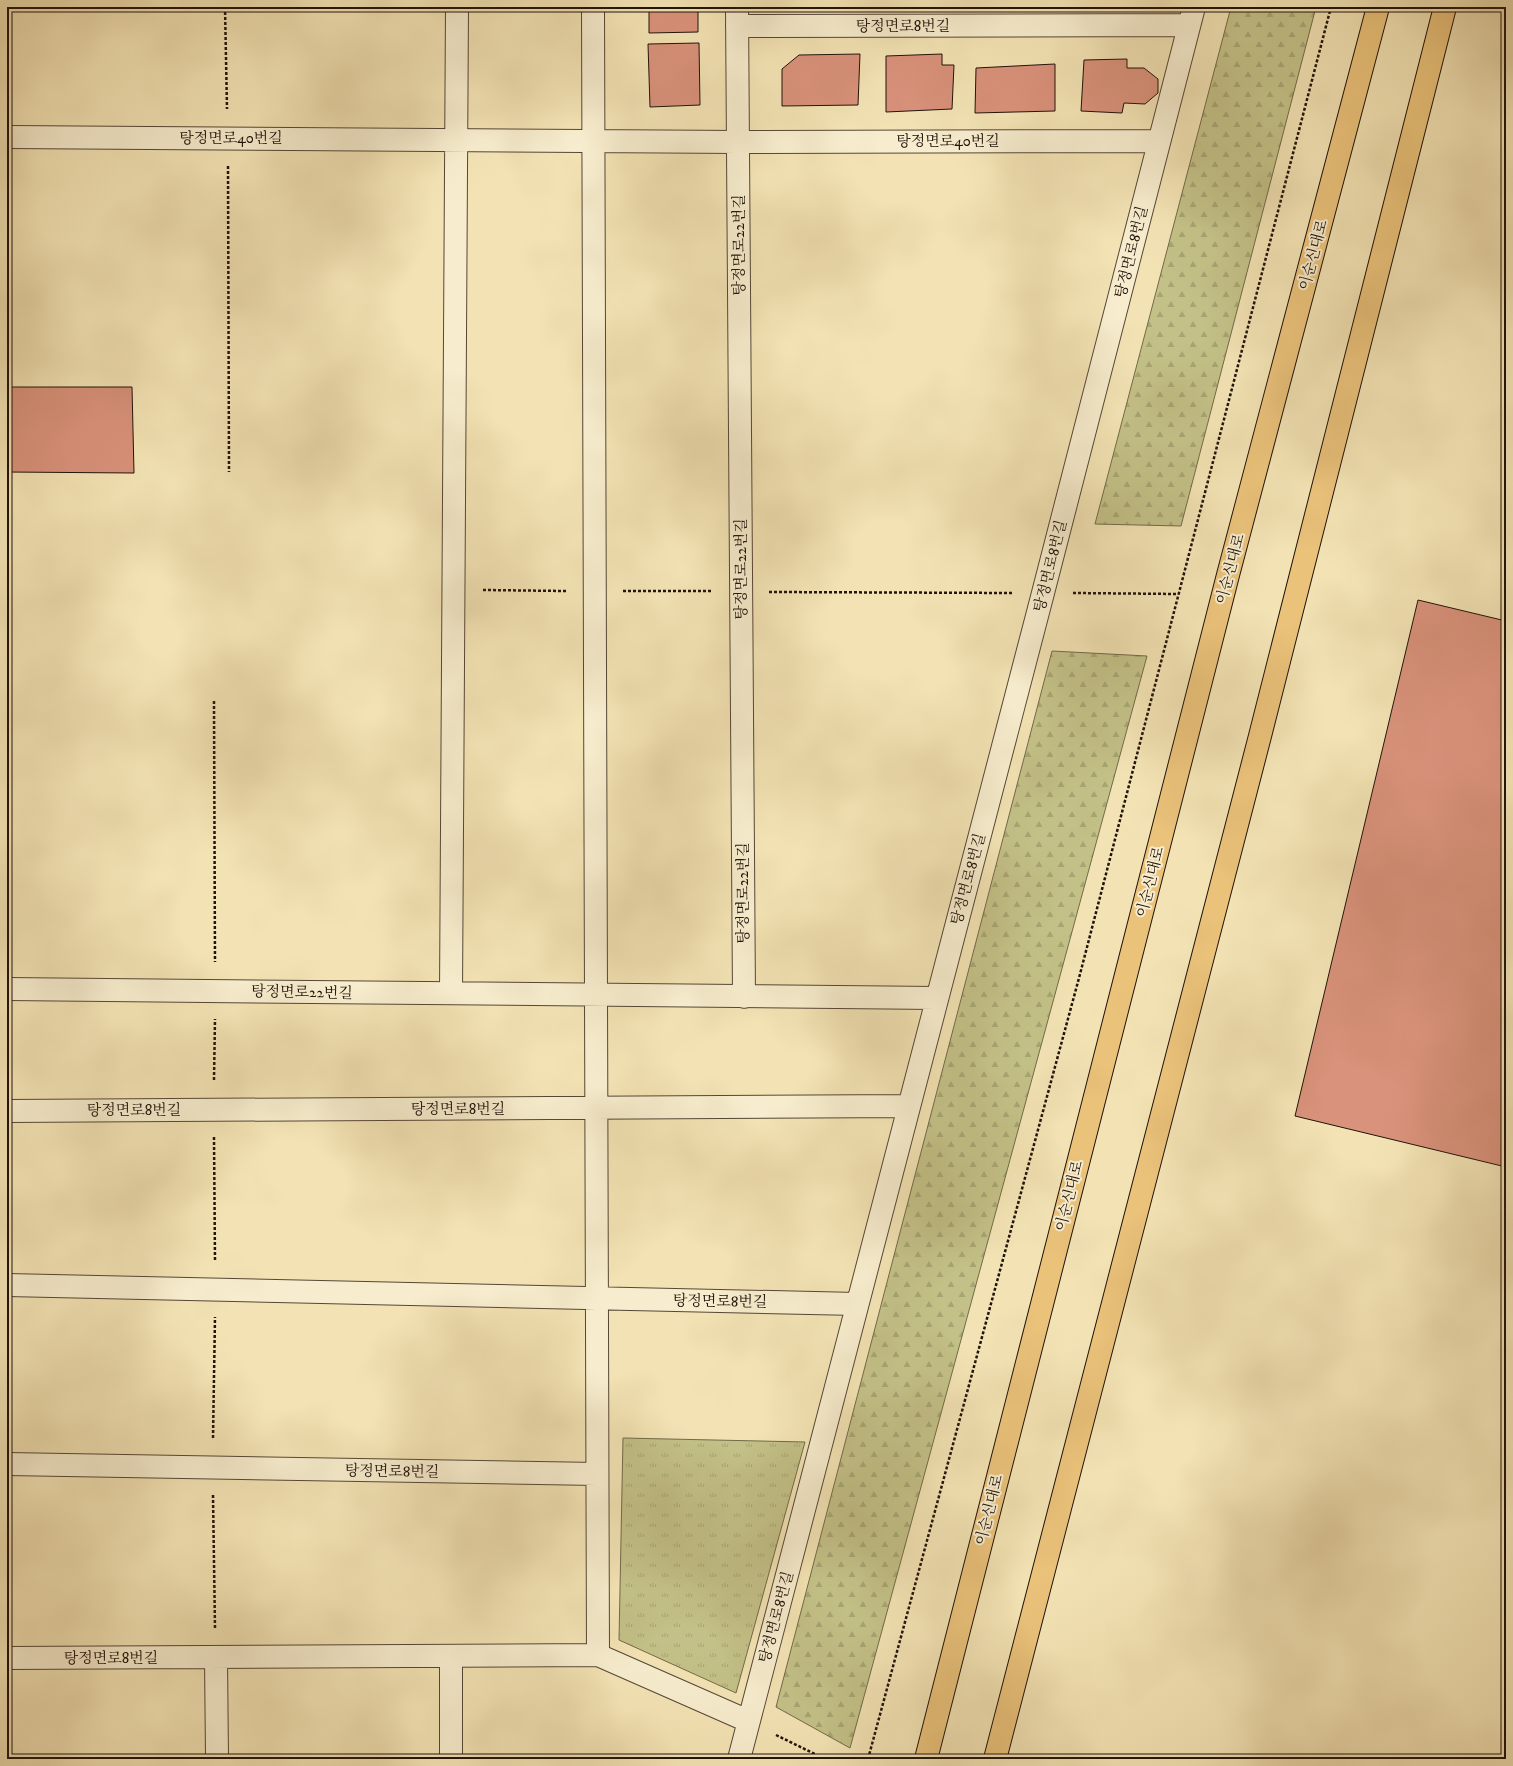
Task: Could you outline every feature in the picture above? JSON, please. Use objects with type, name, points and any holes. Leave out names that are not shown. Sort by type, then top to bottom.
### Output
[{"type":"main road","name":"이순신대로","points":[[926,1759],[1222,598],[1378,7]]},
{"type":"main road","points":[[995,1759],[1262,728],[1445,7]]},
{"type":"street","points":[[451,993],[456,7]]},
{"type":"street","points":[[593,7],[598,1655]]},
{"type":"street","points":[[737,16],[738,142]]},
{"type":"street","name":"탕정면로8번길","points":[[737,16],[1191,16],[1043,593],[936,998],[739,1759]]},
{"type":"street","name":"탕정면로40번길","points":[[7,137],[738,142],[1159,141]]},
{"type":"street","name":"탕정면로22번길","points":[[738,142],[744,997]]},
{"type":"street","name":"탕정면로22번길","points":[[7,989],[936,998]]},
{"type":"street","name":"탕정면로8번길","points":[[7,1111],[909,1106]]},
{"type":"street","name":"탕정면로8번길","points":[[7,1285],[857,1304]]},
{"type":"street","name":"탕정면로8번길","points":[[7,1464],[597,1474]]},
{"type":"street","name":"탕정면로8번길","points":[[7,1658],[598,1655],[748,1721]]},
{"type":"street","points":[[451,1656],[451,1759]]},
{"type":"street","points":[[216,1657],[216,1759]]},
{"type":"path","points":[[225,7],[228,138],[229,472]]},
{"type":"path","points":[[868,1759],[1079,978],[1331,7]]},
{"type":"path","points":[[453,590],[1178,594]]},
{"type":"path","points":[[214,701],[216,991],[213,1110],[216,1290],[213,1468],[216,1657]]},
{"type":"path","points":[[748,1721],[824,1759]]},
{"type":"green space","points":[[1231,7],[1316,7],[1181,526],[1095,524]]},
{"type":"green space","points":[[1052,651],[1147,656],[850,1748],[776,1707]]},
{"type":"green space","points":[[623,1438],[805,1442],[736,1693],[619,1640]]},
{"type":"building","points":[[649,7],[698,7],[698,32],[649,33]]},
{"type":"building","points":[[699,43],[700,105],[650,107],[648,44]]},
{"type":"building","points":[[860,54],[858,105],[782,106],[782,69],[799,55]]},
{"type":"building","points":[[942,54],[942,65],[954,65],[952,109],[886,112],[886,56]]},
{"type":"building","points":[[1127,59],[1127,68],[1144,68],[1158,79],[1158,93],[1145,104],[1124,103],[1122,113],[1081,111],[1084,60]]},
{"type":"building","points":[[1055,64],[1055,111],[975,113],[976,68]]},
{"type":"building","points":[[7,387],[132,387],[134,473],[7,472]]},
{"type":"building","points":[[1418,600],[1506,621],[1506,1167],[1295,1116]]}]
